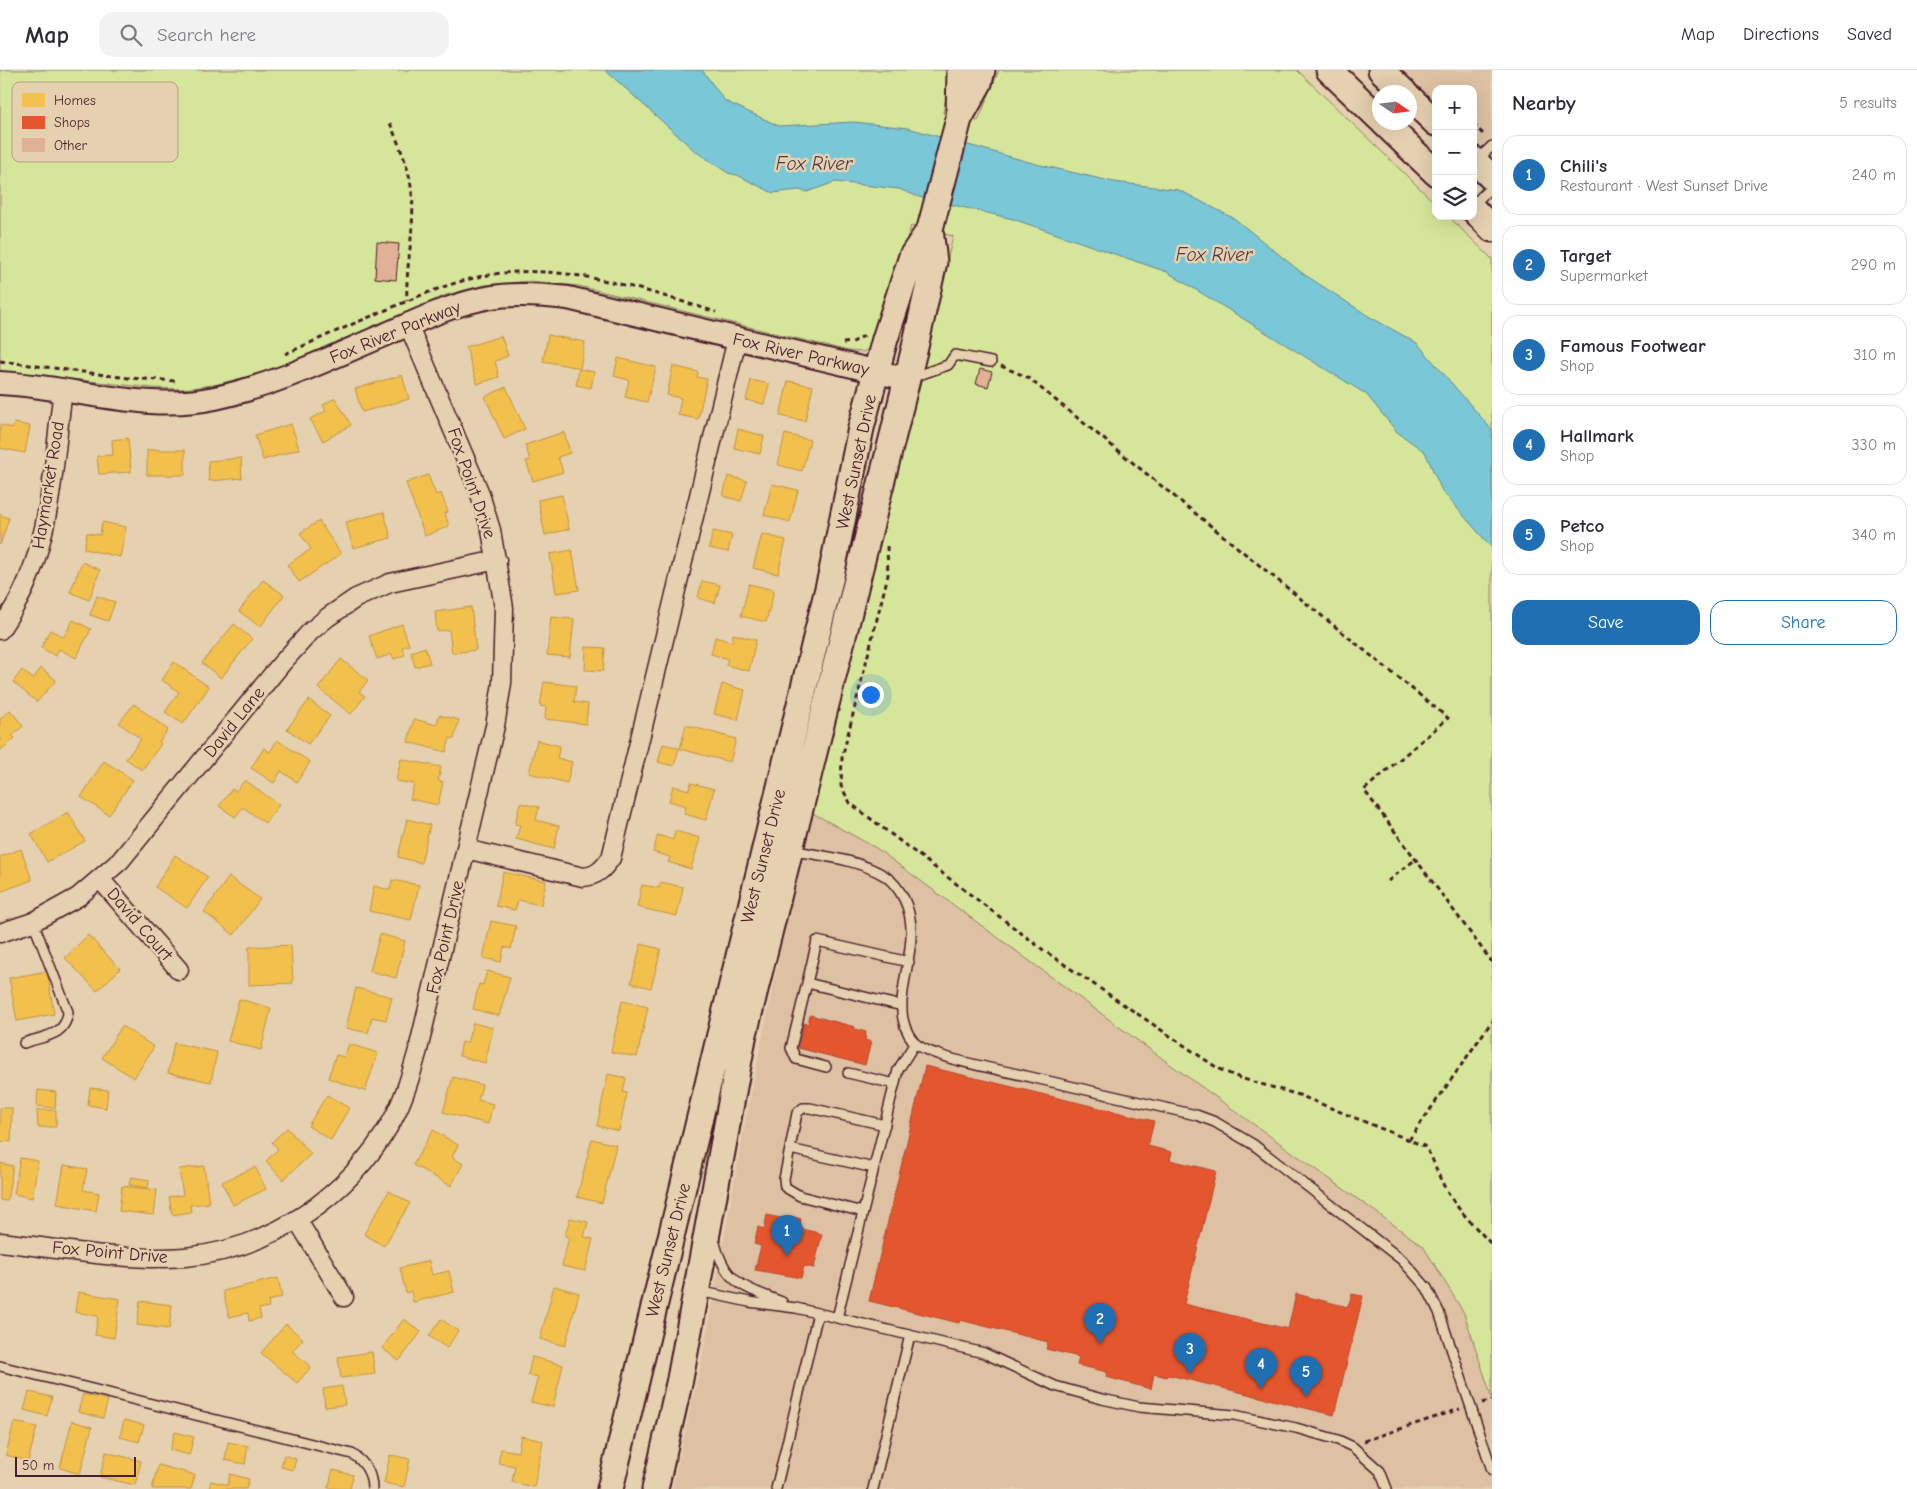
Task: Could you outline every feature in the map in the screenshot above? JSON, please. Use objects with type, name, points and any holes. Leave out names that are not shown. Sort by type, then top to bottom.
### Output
[{"type":"main road","name":"West Sunset Drive","points":[[655,1489],[686,1343],[778,848],[861,428],[876,372],[912,256],[930,229],[959,119],[960,70]]},
{"type":"main road","name":"West Sunset Drive","points":[[959,119],[979,83],[982,70]]},
{"type":"main road","points":[[1329,70],[1372,111]]},
{"type":"main road","points":[[1381,70],[1397,85]]},
{"type":"main road","points":[[1417,105],[1432,119]]},
{"type":"main road","points":[[1391,130],[1432,169]]},
{"type":"main road","points":[[1477,213],[1492,229]]},
{"type":"main road","name":"West Sunset Drive","points":[[610,1489],[693,1150],[705,1093],[778,848],[907,379],[934,262],[930,229]]},
{"type":"main road","points":[[693,1150],[694,1191],[685,1239],[696,1290]]},
{"type":"main road","points":[[666,1262],[682,1268],[684,1275],[685,1281],[679,1314],[686,1343]]},
{"type":"street","name":"Fox River Parkway","points":[[0,383],[142,400],[175,402],[212,399],[257,388],[451,307],[493,297],[543,295],[568,298],[907,379]]},
{"type":"street","name":"Fox Point Drive","points":[[0,1242],[132,1257],[184,1257],[230,1248],[262,1238],[298,1221],[330,1197],[374,1148],[392,1120],[406,1090],[418,1050],[495,726],[502,683],[504,608],[491,530],[479,491],[408,324]]},
{"type":"street","points":[[466,849],[583,877],[592,876],[597,873],[612,858],[737,339]]},
{"type":"street","name":"Haymarket Road","points":[[0,630],[30,577],[38,550],[45,522],[63,390]]},
{"type":"street","name":"David Lane","points":[[0,934],[33,922],[78,898],[120,861],[282,663],[311,631],[328,617],[356,598],[390,583],[497,560]]},
{"type":"street","name":"David Court","points":[[100,879],[179,970]]},
{"type":"street","points":[[298,1221],[344,1297]]},
{"type":"lane","points":[[1477,201],[1492,186]]},
{"type":"lane","points":[[907,379],[948,365],[955,355],[991,362]]},
{"type":"lane","points":[[778,848],[844,861],[886,876],[899,890],[910,912],[912,930],[909,962],[902,990],[902,1006],[906,1028],[915,1043],[934,1053],[1196,1115],[1215,1122],[1254,1145],[1402,1260],[1427,1288],[1439,1312],[1492,1470]]},
{"type":"lane","points":[[24,1043],[61,1030],[67,1022],[68,1012],[33,922]]},
{"type":"lane","points":[[826,1067],[796,1059],[791,1048],[817,941],[909,962]]},
{"type":"lane","points":[[807,983],[902,1006]]},
{"type":"lane","points":[[837,1318],[898,1070],[915,1043]]},
{"type":"lane","points":[[848,1073],[895,1084]]},
{"type":"lane","points":[[863,1212],[792,1193],[785,1187],[784,1179],[797,1113],[803,1108],[885,1125]]},
{"type":"lane","points":[[790,1149],[874,1168]]},
{"type":"lane","points":[[711,1212],[717,1251],[724,1268],[732,1278],[759,1293],[796,1308],[818,1314],[984,1353],[1056,1386],[1102,1399],[1139,1407],[1234,1415],[1296,1428],[1353,1447],[1380,1471],[1387,1489]]},
{"type":"lane","points":[[696,1290],[749,1302],[796,1308]]},
{"type":"lane","points":[[776,1489],[818,1314]]},
{"type":"lane","points":[[873,1489],[910,1335]]},
{"type":"lane","points":[[0,1366],[352,1454],[360,1458],[368,1470],[372,1489]]},
{"type":"path","points":[[390,123],[407,167],[411,186],[412,224],[407,296],[408,324]]},
{"type":"path","points":[[1477,128],[1486,137]]},
{"type":"path","points":[[991,362],[1027,377],[1448,718],[1364,790],[1492,962]]},
{"type":"path","points":[[1388,881],[1416,859]]},
{"type":"path","points":[[1409,1140],[1492,1021]]},
{"type":"path","points":[[1482,1403],[1492,1400]]},
{"type":"path","points":[[1353,1447],[1369,1439],[1461,1409]]},
{"type":"shaded area","points":[[1396,70],[1492,70],[1492,157],[1477,142],[1477,85],[1432,85],[1432,100],[1417,87],[1417,85],[1414,85]]},
{"type":"shaded area","points":[[809,811],[876,848],[1167,1062],[1423,1246],[1464,1313],[1492,1398],[1492,1489],[672,1489],[702,1360],[745,1124]]},
{"type":"green space","points":[[0,70],[951,70],[943,113],[978,121],[999,70],[1297,70],[1432,200],[1432,220],[1452,220],[1492,259],[1492,1398],[1464,1313],[1423,1246],[1167,1062],[876,848],[809,811],[919,382],[953,236],[911,226],[871,347],[863,352],[849,351],[579,286],[530,281],[484,285],[446,295],[266,372],[214,385],[183,389],[153,388],[0,371]]},
{"type":"water","name":"Fox River","points":[[605,70],[702,70],[725,101],[779,126],[854,122],[908,128],[1036,164],[1114,182],[1179,190],[1235,219],[1302,273],[1370,317],[1417,343],[1492,430],[1492,548],[1442,491],[1425,452],[1397,432],[1366,394],[1167,272],[1013,219],[919,197],[899,189],[835,182],[807,192],[799,190],[773,193],[737,175],[728,173],[695,151]]},
{"type":"building: Homes","points":[[548,335],[585,342],[580,368],[543,361]]},
{"type":"building: Homes","points":[[501,336],[508,356],[495,361],[499,377],[477,384],[466,347]]},
{"type":"building: Homes","points":[[618,358],[656,367],[647,402],[625,397],[629,380],[614,376]]},
{"type":"building: Homes","points":[[673,366],[698,372],[697,377],[707,379],[698,419],[678,415],[681,398],[667,395]]},
{"type":"building: Homes","points":[[579,369],[594,372],[591,388],[576,385]]},
{"type":"building: Homes","points":[[402,375],[409,399],[362,412],[355,389]]},
{"type":"building: Homes","points":[[751,380],[769,384],[764,404],[746,400]]},
{"type":"building: Homes","points":[[788,381],[813,386],[805,421],[780,416]]},
{"type":"building: Homes","points":[[506,387],[525,429],[504,439],[485,397]]},
{"type":"building: Homes","points":[[335,398],[351,425],[323,441],[310,419],[326,411],[323,405]]},
{"type":"building: Homes","points":[[14,423],[30,426],[25,453],[0,448],[0,425],[13,428]]},
{"type":"building: Homes","points":[[291,424],[299,449],[263,460],[255,435]]},
{"type":"building: Homes","points":[[738,429],[764,436],[760,454],[734,448]]},
{"type":"building: Homes","points":[[564,432],[570,453],[558,457],[563,472],[533,481],[526,461],[530,460],[525,445]]},
{"type":"building: Homes","points":[[785,434],[810,440],[802,471],[778,465]]},
{"type":"building: Homes","points":[[128,438],[131,472],[99,474],[97,456],[113,455],[112,440]]},
{"type":"building: Homes","points":[[147,450],[185,450],[185,475],[147,475]]},
{"type":"building: Homes","points":[[241,458],[242,478],[209,481],[208,461]]},
{"type":"building: Homes","points":[[428,475],[436,495],[441,493],[448,512],[445,513],[449,526],[425,536],[406,483]]},
{"type":"building: Homes","points":[[728,476],[747,481],[741,501],[723,496]]},
{"type":"building: Homes","points":[[772,484],[798,490],[790,522],[764,515]]},
{"type":"building: Homes","points":[[562,495],[569,529],[545,535],[538,500]]},
{"type":"building: Homes","points":[[384,512],[391,538],[353,548],[346,522]]},
{"type":"building: Homes","points":[[0,515],[9,518],[0,545]]},
{"type":"building: Homes","points":[[319,521],[341,554],[299,582],[287,565],[311,549],[300,533]]},
{"type":"building: Homes","points":[[102,522],[126,527],[120,557],[84,549],[87,533],[100,535]]},
{"type":"building: Homes","points":[[713,531],[732,535],[728,552],[709,548]]},
{"type":"building: Homes","points":[[762,534],[786,540],[778,574],[753,568]]},
{"type":"building: Homes","points":[[572,550],[579,590],[556,593],[550,554]]},
{"type":"building: Homes","points":[[82,562],[100,570],[89,600],[70,592]]},
{"type":"building: Homes","points":[[263,580],[284,595],[260,627],[239,611]]},
{"type":"building: Homes","points":[[702,581],[720,585],[715,603],[698,598]]},
{"type":"building: Homes","points":[[749,584],[774,590],[766,622],[741,616]]},
{"type":"building: Homes","points":[[97,596],[115,602],[108,621],[90,615]]},
{"type":"building: Homes","points":[[471,607],[476,650],[452,653],[449,630],[437,631],[435,612]]},
{"type":"building: Homes","points":[[551,617],[574,619],[570,657],[547,655]]},
{"type":"building: Homes","points":[[73,620],[91,629],[76,658],[59,649],[56,656],[41,648],[50,630],[64,637]]},
{"type":"building: Homes","points":[[234,624],[252,639],[221,678],[202,663]]},
{"type":"building: Homes","points":[[402,624],[409,645],[402,647],[405,655],[394,659],[392,654],[377,659],[369,636]]},
{"type":"building: Homes","points":[[733,634],[756,640],[749,671],[726,665],[728,659],[711,654],[715,637],[732,642]]},
{"type":"building: Homes","points":[[425,647],[430,663],[415,667],[411,652]]},
{"type":"building: Homes","points":[[586,647],[605,648],[603,671],[585,670]]},
{"type":"building: Homes","points":[[341,659],[368,680],[359,692],[365,696],[351,714],[318,688]]},
{"type":"building: Homes","points":[[174,662],[209,687],[183,724],[165,712],[179,692],[162,680]]},
{"type":"building: Homes","points":[[41,668],[56,680],[37,702],[13,682],[22,670],[33,679]]},
{"type":"building: Homes","points":[[544,682],[576,686],[574,702],[588,704],[586,724],[545,719],[546,707],[540,706]]},
{"type":"building: Homes","points":[[722,684],[745,690],[738,720],[714,714]]},
{"type":"building: Homes","points":[[309,700],[330,716],[308,744],[287,729]]},
{"type":"building: Homes","points":[[134,704],[168,730],[159,742],[161,744],[142,770],[126,759],[141,739],[119,723]]},
{"type":"building: Homes","points":[[10,710],[23,726],[12,736],[15,738],[0,751],[0,719]]},
{"type":"building: Homes","points":[[439,715],[459,720],[454,739],[450,738],[446,752],[408,742],[414,719],[437,725]]},
{"type":"building: Homes","points":[[686,725],[736,739],[730,762],[680,749]]},
{"type":"building: Homes","points":[[277,740],[310,762],[297,782],[281,771],[274,783],[251,768],[264,748],[270,752]]},
{"type":"building: Homes","points":[[537,740],[560,746],[557,758],[572,762],[567,783],[529,773]]},
{"type":"building: Homes","points":[[663,744],[679,748],[674,766],[658,762]]},
{"type":"building: Homes","points":[[401,759],[441,767],[438,781],[443,782],[438,805],[410,799],[414,784],[396,781]]},
{"type":"building: Homes","points":[[104,761],[133,780],[109,815],[81,797]]},
{"type":"building: Homes","points":[[245,780],[279,805],[265,823],[243,807],[235,817],[219,806],[232,789],[236,791]]},
{"type":"building: Homes","points":[[691,783],[714,789],[706,820],[684,814],[686,806],[669,801],[673,786],[689,790]]},
{"type":"building: Homes","points":[[520,803],[539,807],[536,820],[559,826],[554,849],[516,839],[520,825],[515,824]]},
{"type":"building: Homes","points":[[68,812],[85,841],[47,862],[31,834]]},
{"type":"building: Homes","points":[[407,819],[430,825],[421,863],[398,857]]},
{"type":"building: Homes","points":[[675,831],[700,838],[691,869],[668,862],[670,857],[653,852],[658,835],[673,840]]},
{"type":"building: Homes","points":[[21,849],[32,880],[0,892],[0,857]]},
{"type":"building: Homes","points":[[175,855],[208,877],[187,908],[155,887]]},
{"type":"building: Homes","points":[[503,872],[546,881],[541,905],[518,900],[515,910],[496,906]]},
{"type":"building: Homes","points":[[229,877],[260,899],[234,935],[204,912]]},
{"type":"building: Homes","points":[[392,880],[419,885],[411,920],[369,911],[374,886],[390,890]]},
{"type":"building: Homes","points":[[661,882],[683,887],[677,916],[637,907],[642,885],[659,888]]},
{"type":"building: Homes","points":[[491,921],[516,926],[511,949],[504,947],[501,962],[483,958]]},
{"type":"building: Homes","points":[[380,934],[405,941],[396,978],[370,971]]},
{"type":"building: Homes","points":[[88,935],[120,969],[97,991],[65,958]]},
{"type":"building: Homes","points":[[641,944],[661,949],[651,988],[631,983]]},
{"type":"building: Homes","points":[[291,945],[293,983],[249,985],[249,947]]},
{"type":"building: Homes","points":[[47,971],[54,1014],[17,1021],[9,978]]},
{"type":"building: Homes","points":[[487,971],[510,977],[499,1016],[473,1009],[479,984],[483,985]]},
{"type":"building: Homes","points":[[356,988],[392,997],[386,1020],[372,1017],[368,1033],[346,1028]]},
{"type":"building: Homes","points":[[239,999],[271,1008],[261,1050],[228,1041]]},
{"type":"building: Homes","points":[[622,1001],[648,1007],[637,1057],[611,1052]]},
{"type":"building: Homes","points":[[473,1023],[493,1028],[485,1063],[459,1056],[462,1042],[467,1043]]},
{"type":"building: Homes","points":[[122,1026],[154,1047],[134,1078],[102,1058]]},
{"type":"building: Homes","points":[[174,1043],[217,1052],[211,1082],[168,1073]]},
{"type":"building: Homes","points":[[349,1044],[378,1053],[365,1091],[328,1078],[336,1055],[344,1057]]},
{"type":"building: Homes","points":[[608,1074],[626,1078],[623,1092],[627,1093],[619,1131],[597,1126]]},
{"type":"building: Homes","points":[[453,1077],[482,1085],[478,1100],[493,1104],[488,1124],[443,1112]]},
{"type":"building: Homes","points":[[90,1088],[108,1090],[106,1108],[88,1105]]},
{"type":"building: Homes","points":[[38,1090],[56,1092],[55,1108],[37,1106]]},
{"type":"building: Homes","points":[[327,1095],[349,1108],[331,1140],[308,1126]]},
{"type":"building: Homes","points":[[0,1108],[12,1108],[11,1142],[0,1141]]},
{"type":"building: Homes","points":[[37,1110],[56,1110],[56,1127],[38,1127]]},
{"type":"building: Homes","points":[[287,1128],[311,1154],[283,1180],[266,1161],[278,1149],[272,1142]]},
{"type":"building: Homes","points":[[433,1130],[458,1145],[452,1157],[463,1164],[451,1186],[413,1165]]},
{"type":"building: Homes","points":[[592,1139],[616,1145],[602,1203],[577,1197]]},
{"type":"building: Homes","points":[[20,1158],[38,1161],[32,1198],[14,1194]]},
{"type":"building: Homes","points":[[0,1163],[13,1166],[7,1201],[0,1200]]},
{"type":"building: Homes","points":[[64,1165],[87,1169],[83,1190],[99,1193],[96,1211],[57,1204]]},
{"type":"building: Homes","points":[[204,1166],[209,1203],[190,1205],[191,1212],[172,1215],[169,1197],[183,1195],[179,1169]]},
{"type":"building: Homes","points":[[255,1167],[266,1189],[233,1205],[222,1182]]},
{"type":"building: Homes","points":[[131,1177],[149,1180],[148,1188],[129,1185]]},
{"type":"building: Homes","points":[[122,1186],[157,1190],[154,1215],[119,1211]]},
{"type":"building: Homes","points":[[389,1191],[410,1203],[384,1246],[364,1234]]},
{"type":"building: Homes","points":[[570,1218],[588,1222],[584,1237],[593,1239],[585,1271],[562,1266],[569,1237],[565,1236]]},
{"type":"building: Homes","points":[[429,1261],[432,1275],[449,1271],[454,1292],[413,1302],[411,1291],[406,1293],[400,1268]]},
{"type":"building: Homes","points":[[278,1278],[282,1297],[268,1301],[269,1307],[259,1309],[261,1318],[249,1321],[248,1313],[229,1317],[223,1291]]},
{"type":"building: Homes","points":[[554,1286],[579,1293],[565,1346],[540,1339]]},
{"type":"building: Homes","points":[[78,1292],[120,1299],[114,1338],[95,1335],[98,1316],[75,1312]]},
{"type":"building: Homes","points":[[140,1301],[172,1305],[169,1329],[137,1325]]},
{"type":"building: Homes","points":[[404,1319],[421,1332],[399,1361],[382,1348]]},
{"type":"building: Homes","points":[[441,1319],[458,1331],[447,1348],[429,1336]]},
{"type":"building: Homes","points":[[286,1324],[303,1339],[292,1351],[311,1367],[297,1383],[261,1353]]},
{"type":"building: Homes","points":[[372,1352],[375,1374],[341,1378],[338,1357]]},
{"type":"building: Homes","points":[[532,1357],[563,1365],[553,1407],[531,1402],[538,1377],[528,1375]]},
{"type":"building: Homes","points":[[342,1386],[345,1405],[325,1407],[323,1389]]},
{"type":"building: Homes","points":[[29,1392],[52,1397],[47,1416],[24,1410]]},
{"type":"building: Homes","points":[[83,1394],[108,1400],[103,1418],[78,1412]]},
{"type":"building: Homes","points":[[124,1420],[144,1425],[139,1442],[120,1437]]},
{"type":"building: Homes","points":[[72,1421],[92,1427],[80,1474],[60,1468]]},
{"type":"building: Homes","points":[[14,1422],[37,1427],[28,1461],[6,1455]]},
{"type":"building: Homes","points":[[175,1432],[194,1437],[189,1455],[170,1450]]},
{"type":"building: Homes","points":[[521,1436],[543,1441],[534,1487],[512,1482],[515,1466],[498,1463],[501,1449],[518,1452]]},
{"type":"building: Homes","points":[[228,1442],[248,1446],[245,1464],[225,1460]]},
{"type":"building: Homes","points":[[106,1452],[141,1461],[135,1485],[100,1477]]},
{"type":"building: Homes","points":[[284,1455],[296,1459],[293,1470],[281,1467]]},
{"type":"building: Homes","points":[[390,1455],[410,1459],[404,1487],[384,1483]]},
{"type":"building: Homes","points":[[158,1465],[195,1475],[191,1489],[152,1489]]},
{"type":"building: Homes","points":[[333,1470],[353,1475],[350,1489],[328,1488]]},
{"type":"building: Homes","points":[[230,1474],[249,1479],[246,1489],[209,1489],[211,1481],[228,1485]]},
{"type":"building: Shops","points":[[810,1015],[855,1027],[855,1029],[866,1032],[865,1040],[871,1042],[865,1065],[798,1048],[804,1023],[808,1024]]},
{"type":"building: Shops","points":[[925,1066],[1154,1121],[1148,1146],[1172,1152],[1170,1160],[1216,1171],[1184,1304],[1288,1329],[1296,1294],[1348,1307],[1352,1294],[1363,1296],[1334,1415],[1169,1375],[1167,1377],[1154,1374],[1151,1389],[1106,1377],[1107,1372],[1077,1365],[1079,1357],[1046,1349],[1048,1342],[960,1320],[959,1323],[869,1301]]},
{"type":"building: Shops","points":[[767,1215],[789,1220],[790,1216],[801,1219],[799,1228],[822,1234],[814,1268],[804,1266],[801,1278],[755,1270],[761,1246],[754,1244],[758,1227],[764,1229]]},
{"type":"building: Other","points":[[377,242],[399,244],[396,280],[375,278]]},
{"type":"building: Other","points":[[980,369],[992,372],[988,387],[976,384]]},
{"type":"place","name":"Chili's","points":[[787,1256]]},
{"type":"place","name":"Target","points":[[1100,1344]]},
{"type":"place","name":"Famous Footwear","points":[[1190,1374]]},
{"type":"place","name":"Hallmark","points":[[1261,1389]]},
{"type":"place","name":"Petco","points":[[1306,1397]]}]
